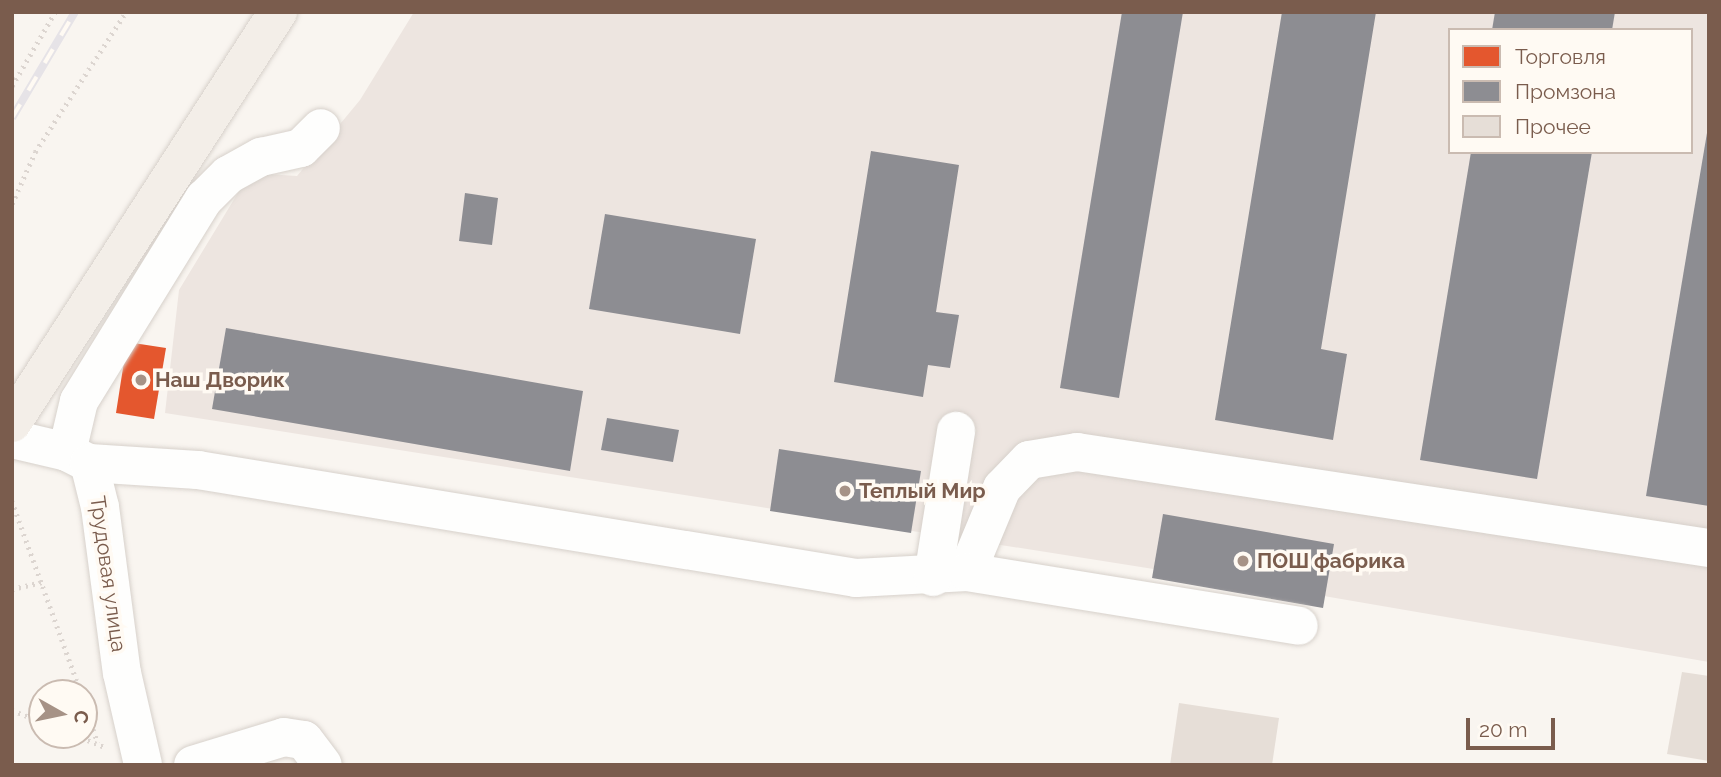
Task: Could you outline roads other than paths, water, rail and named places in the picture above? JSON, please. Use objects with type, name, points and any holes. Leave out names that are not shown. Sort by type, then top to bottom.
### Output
[{"type":"main road","points":[[12,423],[268,27]]},
{"type":"street","points":[[78,458],[79,401],[204,199],[228,175],[261,157],[301,148],[321,128]]},
{"type":"street","points":[[950,574],[956,431]]},
{"type":"street","points":[[12,439],[78,458],[198,470],[856,578],[950,574],[1299,626]]},
{"type":"street","points":[[950,574],[1002,488],[1029,460],[1077,452],[1709,548]]},
{"type":"street","name":"Трудовая улица","points":[[78,458],[100,507],[122,673],[143,765]]},
{"type":"street","points":[[193,765],[285,737],[304,740],[323,765]]},
{"type":"railway","points":[[12,118],[75,12]]},
{"type":"place","name":"Наш Дворик","points":[[141,380]]},
{"type":"place","name":"Теплый Мир","points":[[845,491]]},
{"type":"place","name":"ПОШ фабрика","points":[[1243,561]]}]
